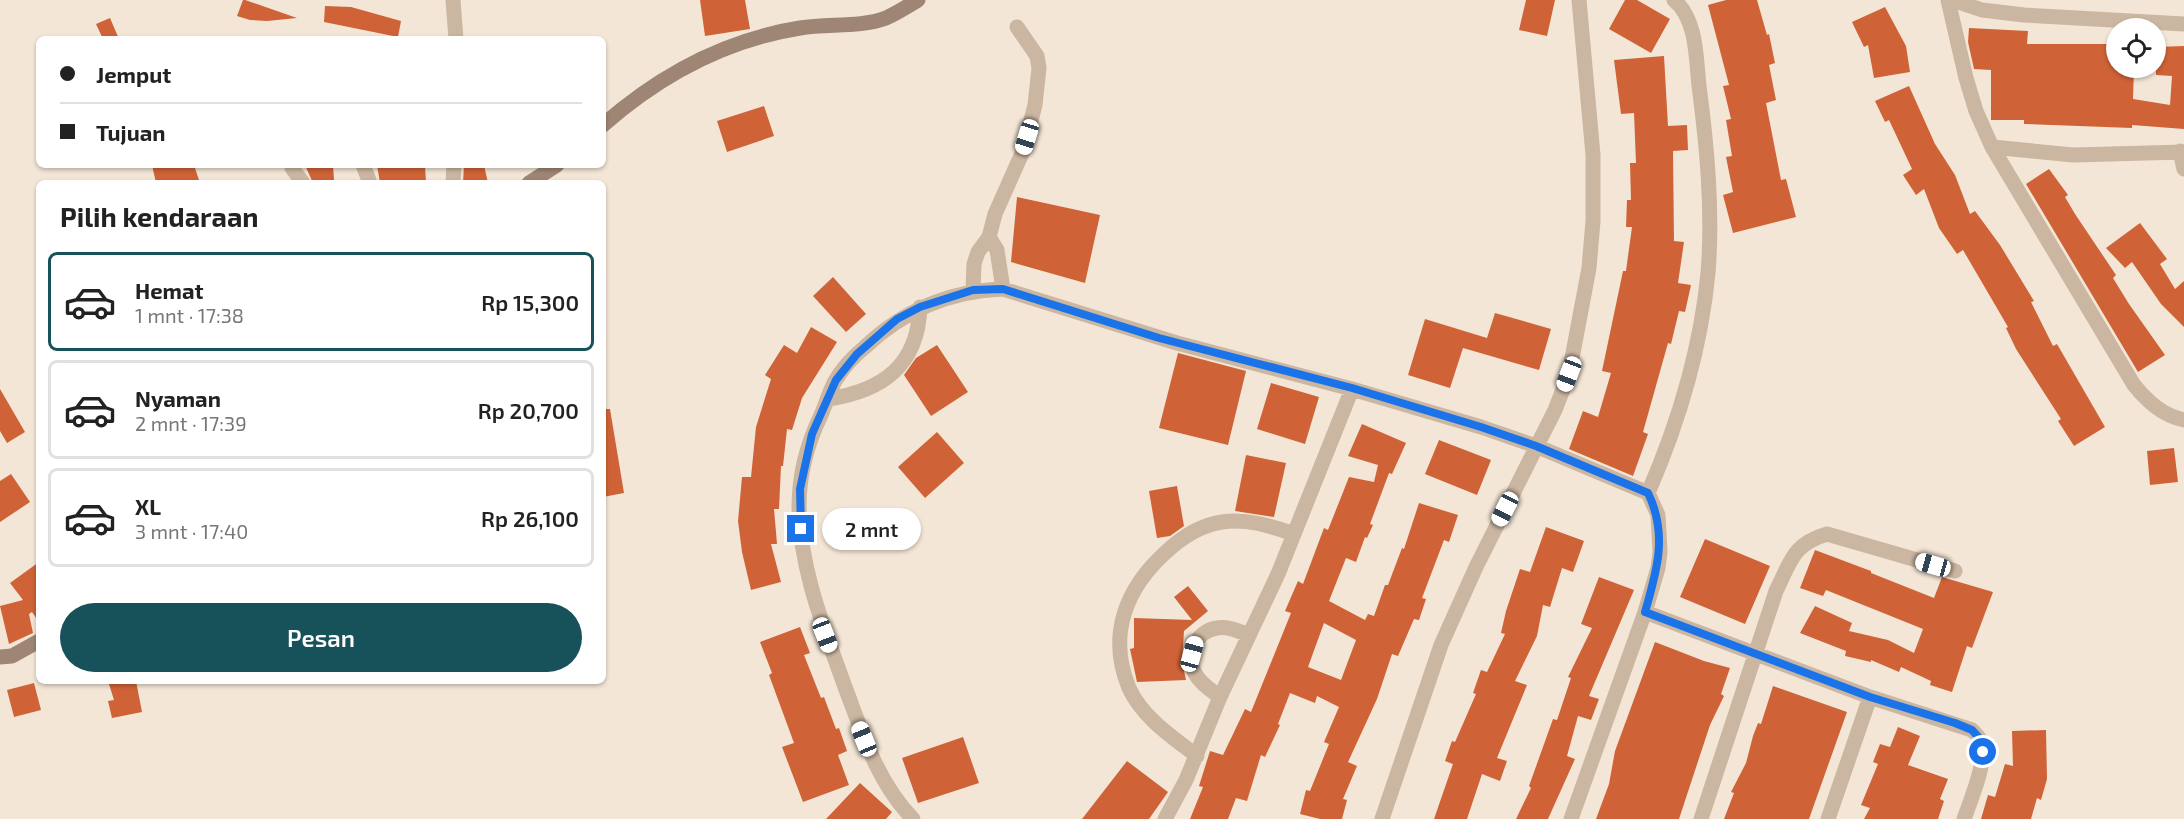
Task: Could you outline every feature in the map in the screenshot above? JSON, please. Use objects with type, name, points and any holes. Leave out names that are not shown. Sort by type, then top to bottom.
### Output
[{"type":"main road","points":[[606,122],[634,98],[668,75],[700,58],[773,33],[802,27],[868,22],[886,18],[918,0]]},
{"type":"main road","points":[[534,180],[552,168]]},
{"type":"main road","points":[[0,657],[12,656],[36,643]]},
{"type":"street","points":[[453,0],[456,36]]},
{"type":"street","points":[[1382,819],[1441,645],[1476,567],[1555,410],[1569,374],[1589,268],[1593,221],[1593,155],[1579,0]]},
{"type":"street","points":[[1648,493],[1673,429],[1686,383],[1699,332],[1708,274],[1710,205],[1701,101],[1688,18],[1674,0]]},
{"type":"street","points":[[2184,24],[2024,15],[1982,10],[1950,0],[1965,78],[1992,147],[2134,386],[2151,405],[2173,418],[2184,420]]},
{"type":"street","points":[[973,290],[974,264],[981,244],[989,237],[995,214],[1023,151],[1035,105],[1039,69],[1037,56],[1017,27]]},
{"type":"street","points":[[1992,147],[2073,155],[2182,152],[2184,169]]},
{"type":"street","points":[[292,168],[301,180]]},
{"type":"street","points":[[989,237],[998,250],[1003,289]]},
{"type":"street","points":[[913,819],[899,805],[877,770],[814,604],[801,529],[800,489],[812,434],[836,380],[857,354],[897,319],[920,307],[973,290],[1003,289],[1177,343],[1352,388],[1536,446],[1648,493],[1658,514],[1660,552],[1645,612],[1571,819]]},
{"type":"street","points":[[828,399],[852,395],[873,388],[890,376],[912,348],[920,307]]},
{"type":"street","points":[[1165,819],[1197,756],[1220,697],[1294,534],[1352,388]]},
{"type":"street","points":[[1197,756],[1152,719],[1130,690],[1123,670],[1121,641],[1123,612],[1132,591],[1146,570],[1160,557],[1201,528],[1222,522],[1248,522],[1294,534]]},
{"type":"street","points":[[1701,819],[1776,591],[1793,558],[1806,540],[1827,534],[1954,571]]},
{"type":"street","points":[[1645,612],[1870,697],[1972,730],[1982,741],[1983,752],[1977,781],[1964,819]]},
{"type":"street","points":[[1220,697],[1197,677],[1190,664],[1196,640],[1205,632],[1217,628],[1230,628],[1249,635]]},
{"type":"street","points":[[1828,819],[1870,697]]},
{"type":"building","points":[[243,0],[297,18],[267,21],[250,20],[237,16]]},
{"type":"building","points":[[700,0],[745,0],[750,29],[705,36]]},
{"type":"building","points":[[1526,0],[1555,0],[1547,36],[1519,30]]},
{"type":"building","points":[[1625,0],[1637,0],[1670,19],[1651,53],[1609,29]]},
{"type":"building","points":[[1726,0],[1757,0],[1767,35],[1769,34],[1775,63],[1769,65],[1776,100],[1766,103],[1781,180],[1786,179],[1796,217],[1733,233],[1723,195],[1733,192],[1726,157],[1732,156],[1726,120],[1731,119],[1723,86],[1729,85],[1708,5]]},
{"type":"building","points":[[325,6],[351,7],[401,21],[398,36],[324,22]]},
{"type":"building","points":[[1885,7],[1906,46],[1910,72],[1874,78],[1868,45],[1864,47],[1852,22]]},
{"type":"building","points":[[110,18],[118,36],[102,36],[96,24]]},
{"type":"building","points":[[1969,28],[2028,31],[2027,44],[2106,44],[2106,78],[2134,78],[2133,99],[2170,105],[2172,76],[2166,76],[2166,47],[2184,46],[2184,129],[2132,125],[2132,128],[2024,124],[2024,120],[1991,120],[1991,70],[1974,69],[1968,42]]},
{"type":"building","points":[[1664,56],[1668,126],[1687,125],[1688,150],[1673,151],[1674,241],[1684,242],[1678,283],[1691,285],[1685,312],[1679,311],[1671,344],[1668,343],[1643,432],[1648,434],[1633,476],[1569,449],[1583,411],[1598,417],[1611,373],[1602,371],[1623,271],[1626,271],[1632,227],[1626,227],[1627,200],[1631,200],[1630,163],[1636,163],[1634,113],[1621,114],[1614,60]]},
{"type":"building","points":[[1909,86],[1935,144],[1955,175],[1970,214],[1975,211],[2000,245],[2034,301],[2031,302],[2053,346],[2057,344],[2105,427],[2074,446],[2058,421],[2061,419],[2016,349],[2006,328],[2008,327],[1963,250],[1957,254],[1939,228],[1924,189],[1916,195],[1903,175],[1912,169],[1889,120],[1885,122],[1875,101]]},
{"type":"building","points":[[764,106],[774,136],[727,152],[717,121]]},
{"type":"building","points":[[153,168],[195,168],[199,180],[155,180]]},
{"type":"building","points":[[306,168],[333,168],[334,180],[312,180]]},
{"type":"building","points":[[378,168],[425,168],[426,180],[380,180]]},
{"type":"building","points":[[464,168],[485,168],[487,180],[463,180]]},
{"type":"building","points":[[2049,169],[2068,195],[2065,197],[2075,214],[2116,275],[2113,278],[2129,304],[2165,355],[2138,372],[2026,184]]},
{"type":"building","points":[[1017,197],[1100,215],[1085,283],[1011,262]]},
{"type":"building","points":[[2140,223],[2167,259],[2160,264],[2175,289],[2184,281],[2184,327],[2161,304],[2132,262],[2125,268],[2106,248]]},
{"type":"building","points":[[833,277],[866,314],[846,332],[813,296]]},
{"type":"building","points":[[1495,313],[1551,329],[1539,370],[1463,348],[1450,388],[1408,375],[1425,319],[1487,338]]},
{"type":"building","points":[[811,327],[837,342],[802,398],[792,430],[787,429],[783,466],[781,466],[779,509],[774,509],[777,544],[771,544],[781,582],[751,590],[742,552],[738,521],[742,477],[751,477],[756,427],[771,379],[765,375],[784,345],[797,353]]},
{"type":"building","points":[[937,345],[968,392],[931,416],[904,375],[916,358]]},
{"type":"building","points":[[1178,353],[1246,371],[1228,445],[1159,428]]},
{"type":"building","points":[[1271,383],[1319,397],[1305,444],[1257,429]]},
{"type":"building","points":[[0,389],[25,432],[7,443],[0,431]]},
{"type":"building","points":[[606,409],[610,409],[624,493],[606,496]]},
{"type":"building","points":[[1362,424],[1406,443],[1392,474],[1389,473],[1370,524],[1373,525],[1367,538],[1365,537],[1356,562],[1346,558],[1329,601],[1365,620],[1368,614],[1374,616],[1385,585],[1388,585],[1402,548],[1404,549],[1419,503],[1458,515],[1449,542],[1444,540],[1422,598],[1426,599],[1419,620],[1414,619],[1398,656],[1392,654],[1377,699],[1348,762],[1357,766],[1343,799],[1347,800],[1342,819],[1320,819],[1300,814],[1306,790],[1310,791],[1329,744],[1324,742],[1339,707],[1317,696],[1315,703],[1290,693],[1278,724],[1280,725],[1265,757],[1261,755],[1247,801],[1236,798],[1228,819],[1190,819],[1203,787],[1199,786],[1210,751],[1223,755],[1245,709],[1251,712],[1291,613],[1285,611],[1298,581],[1303,584],[1324,528],[1328,530],[1349,477],[1374,482],[1378,465],[1348,456]],"holes":[[[1324,623],[1356,640],[1341,680],[1308,667]]]},
{"type":"building","points":[[937,432],[964,463],[925,498],[898,467]]},
{"type":"building","points":[[1439,440],[1491,460],[1477,495],[1425,474]]},
{"type":"building","points":[[2174,448],[2178,482],[2150,485],[2147,451]]},
{"type":"building","points":[[1246,455],[1286,463],[1274,517],[1235,511]]},
{"type":"building","points":[[11,474],[30,502],[0,522],[0,481]]},
{"type":"building","points":[[1177,486],[1184,526],[1170,536],[1157,538],[1149,491]]},
{"type":"building","points":[[1546,527],[1584,541],[1573,572],[1562,568],[1550,607],[1543,605],[1537,636],[1515,681],[1527,685],[1497,758],[1507,761],[1500,781],[1482,774],[1467,819],[1434,819],[1453,764],[1445,761],[1452,741],[1455,742],[1476,694],[1473,693],[1481,670],[1487,672],[1505,634],[1501,633],[1506,611],[1520,569],[1530,572]]},
{"type":"building","points":[[1705,539],[1770,566],[1745,624],[1680,597]]},
{"type":"building","points":[[1815,550],[1934,598],[1942,577],[1993,592],[1972,648],[1967,646],[1952,692],[1930,685],[1931,681],[1901,667],[1899,672],[1871,660],[1871,662],[1845,656],[1846,651],[1800,633],[1815,606],[1852,623],[1849,631],[1888,640],[1914,653],[1923,629],[1826,590],[1823,596],[1800,588]]},
{"type":"building","points":[[36,564],[36,618],[32,612],[29,614],[33,633],[9,644],[0,606],[23,600],[10,583]]},
{"type":"building","points":[[1599,577],[1634,590],[1589,696],[1599,699],[1591,720],[1578,716],[1567,756],[1575,759],[1548,819],[1516,819],[1531,788],[1529,786],[1553,719],[1557,720],[1571,678],[1568,677],[1592,628],[1581,624]]},
{"type":"building","points":[[1188,586],[1208,611],[1184,631],[1182,662],[1186,680],[1137,682],[1130,649],[1134,648],[1134,618],[1192,620],[1174,597]]},
{"type":"building","points":[[800,627],[810,653],[804,655],[821,698],[824,697],[836,729],[839,728],[847,751],[838,755],[849,785],[803,802],[782,747],[794,743],[769,675],[772,673],[760,642]]},
{"type":"building","points":[[1655,642],[1704,661],[1730,668],[1721,694],[1724,696],[1710,725],[1679,819],[1596,819],[1609,784],[1615,751]]},
{"type":"building","points":[[34,683],[41,710],[14,717],[7,690]]},
{"type":"building","points":[[109,684],[137,684],[142,712],[112,718],[108,701],[114,700]]},
{"type":"building","points":[[1773,686],[1847,712],[1809,819],[1724,819],[1734,793],[1731,792],[1746,763],[1753,736],[1758,723],[1761,724]]},
{"type":"building","points":[[1898,727],[1920,736],[1908,765],[1948,779],[1940,799],[1944,801],[1938,819],[1864,819],[1870,808],[1861,805],[1878,764],[1873,762],[1880,744],[1890,747]]},
{"type":"building","points":[[2046,730],[2047,779],[2041,800],[2037,798],[2031,819],[1981,819],[1988,795],[1995,797],[2005,764],[2013,766],[2012,731]]},
{"type":"building","points":[[963,737],[979,783],[918,803],[902,758]]},
{"type":"building","points":[[1127,761],[1168,792],[1149,819],[1082,819]]},
{"type":"building","points":[[860,783],[892,812],[886,819],[826,819]]},
{"type":"route","points":[[801,529],[800,489],[803,466],[812,434],[836,380],[857,354],[897,319],[920,307],[973,290],[1003,289],[1159,338],[1352,388],[1481,427],[1536,446],[1648,493],[1658,514],[1660,552],[1658,568],[1645,612],[1870,697],[1972,730],[1982,741],[1983,752]]}]
